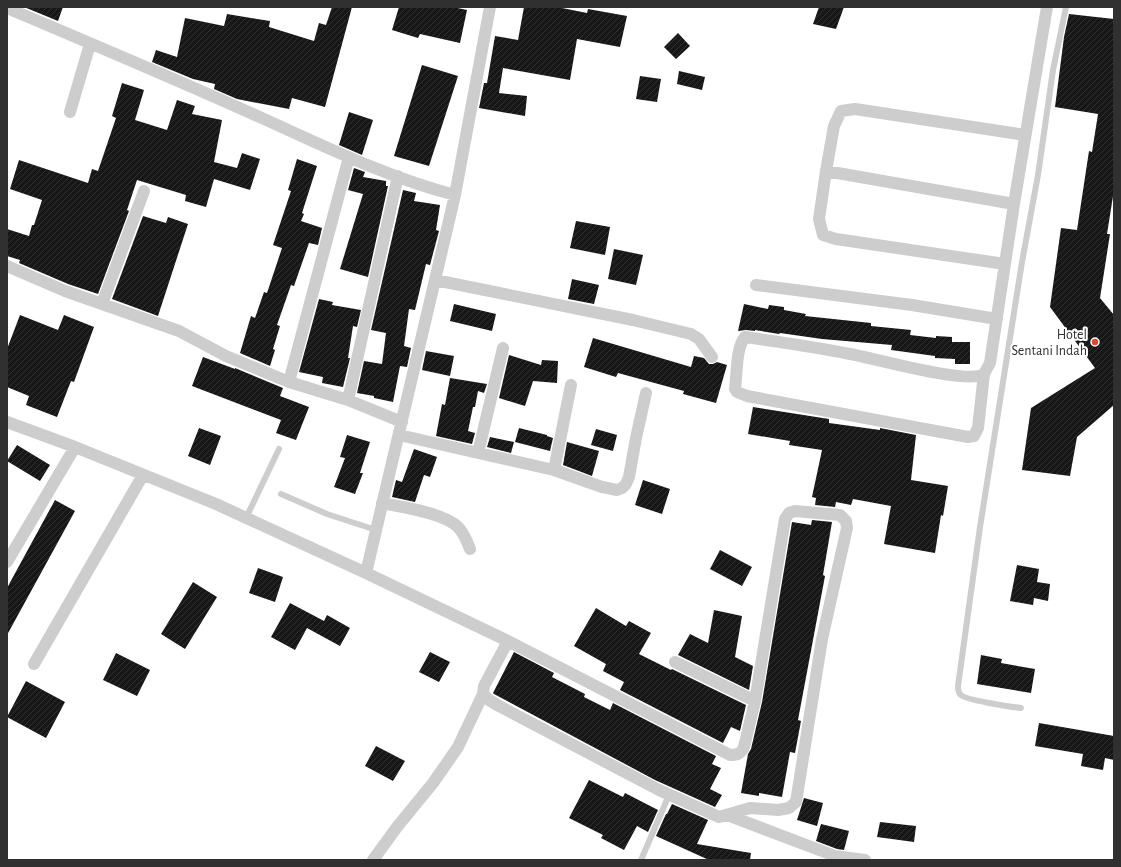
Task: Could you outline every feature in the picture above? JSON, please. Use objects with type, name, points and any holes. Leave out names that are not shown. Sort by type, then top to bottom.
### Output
[{"type":"street","points":[[366,572],[455,195],[490,7]]},
{"type":"street","points":[[984,374],[978,377],[942,374],[850,354],[746,337],[742,340],[739,348],[735,388],[738,392],[747,396],[968,437],[974,436],[978,428],[984,374],[990,363],[1014,204],[1047,7]]},
{"type":"street","points":[[7,8],[254,114],[349,157],[427,188],[455,195]]},
{"type":"street","points":[[70,112],[90,44]]},
{"type":"street","points":[[1005,264],[836,239],[823,235],[820,219],[826,171],[834,126],[841,111],[855,109],[1025,136]]},
{"type":"street","points":[[289,382],[349,157]]},
{"type":"street","points":[[826,171],[1014,204]]},
{"type":"street","points":[[348,400],[398,176]]},
{"type":"street","points":[[102,304],[144,191]]},
{"type":"street","points":[[7,266],[65,291],[179,331],[226,356],[289,382],[348,400],[402,422]]},
{"type":"street","points":[[435,280],[625,319],[690,334],[699,339],[712,357]]},
{"type":"street","points":[[756,285],[912,305],[997,319]]},
{"type":"street","points":[[478,453],[503,348]]},
{"type":"street","points":[[554,470],[571,385]]},
{"type":"street","points":[[399,435],[554,470],[602,487],[618,490],[626,484],[629,477],[646,393]]},
{"type":"street","points":[[7,422],[75,447],[216,504],[366,572],[508,641],[730,755],[736,755],[741,752],[744,747],[755,701],[786,516],[789,513],[800,511],[840,516],[846,521],[847,528],[822,639],[796,802],[789,808],[778,810],[750,808],[719,817],[669,795],[498,706],[483,694]]},
{"type":"street","points":[[7,562],[75,447]]},
{"type":"street","points":[[34,664],[143,475]]},
{"type":"street","points":[[382,503],[448,520],[458,527],[463,533],[470,549]]},
{"type":"street","points":[[373,860],[397,827],[433,783],[458,747],[483,694],[484,686],[508,641]]},
{"type":"street","points":[[675,662],[755,701]]},
{"type":"street","points":[[727,815],[822,852],[835,856],[865,860]]},
{"type":"lane","points":[[1021,708],[992,704],[962,697],[958,686],[980,527],[1022,262],[1038,175],[1053,70],[1066,7]]},
{"type":"lane","points":[[246,518],[279,449]]},
{"type":"lane","points":[[282,494],[327,514],[376,530]]},
{"type":"lane","points":[[641,860],[669,795]]},
{"type":"building","points":[[24,7],[63,7],[58,21]]},
{"type":"building","points":[[332,7],[352,7],[325,107],[292,98],[289,109],[237,99],[214,89],[215,84],[193,79],[152,62],[156,50],[177,57],[185,18],[224,26],[227,14],[270,21],[269,27],[314,41],[319,23],[326,25]]},
{"type":"building","points":[[399,7],[453,7],[467,10],[460,43],[420,34],[418,38],[392,30]]},
{"type":"building","points":[[524,7],[557,7],[587,13],[588,9],[627,16],[620,47],[577,39],[570,80],[503,68],[499,93],[527,96],[525,116],[479,108],[484,83],[487,83],[495,36],[518,40]]},
{"type":"building","points":[[819,7],[844,7],[836,29],[813,24]]},
{"type":"building","points":[[1069,14],[1114,19],[1114,190],[1107,234],[1110,234],[1100,298],[1114,315],[1114,405],[1077,437],[1070,476],[1022,470],[1031,408],[1095,368],[1050,307],[1061,228],[1077,230],[1089,151],[1092,152],[1098,114],[1055,107],[1064,37]]},
{"type":"building","points":[[678,33],[690,46],[676,59],[664,47]]},
{"type":"building","points":[[422,65],[458,76],[429,166],[394,156]]},
{"type":"building","points":[[679,71],[705,77],[702,90],[677,84]]},
{"type":"building","points":[[640,76],[661,79],[657,102],[636,99]]},
{"type":"building","points":[[122,83],[144,90],[135,120],[167,130],[177,100],[195,106],[192,114],[222,120],[214,162],[237,168],[242,153],[260,159],[250,190],[214,179],[206,207],[185,201],[186,195],[137,180],[127,210],[129,211],[98,294],[68,284],[19,263],[20,260],[7,256],[7,229],[29,236],[42,200],[10,189],[19,160],[88,183],[92,169],[98,171],[116,118],[112,116]]},
{"type":"building","points":[[349,112],[373,120],[362,155],[339,145]]},
{"type":"building","points":[[297,159],[317,166],[302,213],[304,214],[301,221],[322,228],[318,245],[309,243],[294,286],[291,285],[277,325],[280,326],[273,349],[275,350],[270,366],[240,353],[251,316],[255,318],[264,292],[267,293],[282,248],[273,245],[291,191],[288,190]]},
{"type":"building","points":[[354,168],[365,172],[363,177],[386,181],[386,186],[388,186],[368,277],[340,269],[363,194],[348,190]]},
{"type":"building","points":[[403,190],[416,193],[414,201],[440,205],[436,230],[439,231],[430,265],[426,264],[415,310],[409,309],[404,346],[411,348],[407,367],[400,366],[393,402],[374,398],[374,396],[357,393],[364,361],[382,364],[386,333],[371,330]]},
{"type":"building","points":[[143,216],[166,223],[168,217],[188,224],[158,316],[112,299]]},
{"type":"building","points":[[576,221],[610,227],[605,255],[570,248]]},
{"type":"building","points":[[614,249],[643,255],[636,285],[608,279]]},
{"type":"building","points":[[572,279],[599,285],[594,304],[568,299]]},
{"type":"building","points":[[319,299],[333,302],[332,305],[361,310],[357,327],[353,326],[348,358],[350,358],[343,387],[322,383],[323,377],[299,372]]},
{"type":"building","points":[[454,304],[496,314],[492,331],[450,321]]},
{"type":"building","points":[[744,304],[768,309],[769,305],[784,307],[784,310],[806,314],[805,316],[871,323],[871,326],[911,330],[910,335],[936,338],[936,336],[952,337],[952,342],[970,342],[970,364],[955,364],[955,359],[935,358],[935,356],[891,350],[892,345],[822,339],[755,330],[738,331]]},
{"type":"building","points":[[20,315],[58,330],[64,315],[94,327],[74,382],[71,381],[57,417],[26,405],[29,396],[7,387],[7,349]]},
{"type":"building","points":[[593,338],[691,367],[694,356],[704,358],[709,364],[717,362],[727,365],[716,403],[683,394],[684,391],[618,373],[616,377],[584,367]]},
{"type":"building","points":[[426,351],[454,356],[450,376],[422,370]]},
{"type":"building","points":[[509,355],[541,365],[542,360],[558,361],[557,383],[533,381],[525,406],[499,398]]},
{"type":"building","points":[[203,357],[235,368],[283,388],[280,396],[309,407],[296,440],[276,433],[281,420],[192,386]]},
{"type":"building","points":[[450,378],[487,384],[484,393],[478,391],[475,407],[473,407],[468,431],[475,433],[472,444],[436,436],[442,404],[445,405]]},
{"type":"building","points":[[753,407],[829,419],[829,423],[880,430],[880,428],[916,435],[911,480],[948,486],[943,516],[941,515],[935,553],[884,544],[891,506],[853,499],[851,505],[836,502],[835,507],[815,505],[816,498],[812,497],[822,450],[789,445],[790,441],[748,434]]},
{"type":"building","points":[[199,428],[221,436],[210,465],[188,456]]},
{"type":"building","points":[[519,428],[553,438],[550,451],[515,442]]},
{"type":"building","points":[[596,429],[617,435],[613,451],[591,445]]},
{"type":"building","points":[[347,435],[370,442],[360,473],[363,473],[355,494],[334,487],[345,458],[340,457]]},
{"type":"building","points":[[490,437],[514,442],[511,453],[487,447]]},
{"type":"building","points":[[567,442],[599,451],[592,476],[563,465]]},
{"type":"building","points":[[17,445],[50,465],[40,481],[7,461]]},
{"type":"building","points":[[414,449],[437,457],[430,477],[424,475],[415,502],[392,497],[396,480],[402,482]]},
{"type":"building","points":[[643,480],[670,489],[662,514],[635,505]]},
{"type":"building","points":[[55,500],[75,511],[7,635],[7,588]]},
{"type":"building","points":[[812,520],[832,522],[823,575],[825,576],[798,720],[801,721],[795,753],[790,752],[782,797],[759,793],[759,796],[741,793],[748,754],[751,749],[762,702],[792,522],[811,525]]},
{"type":"building","points":[[720,550],[752,567],[742,586],[710,569]]},
{"type":"building","points":[[1017,565],[1039,569],[1037,582],[1050,584],[1048,601],[1034,598],[1033,605],[1010,601]]},
{"type":"building","points":[[258,568],[283,577],[275,602],[249,593]]},
{"type":"building","points":[[193,582],[217,597],[185,649],[161,634]]},
{"type":"building","points":[[290,603],[324,621],[327,615],[350,628],[340,646],[307,628],[295,650],[271,637]]},
{"type":"building","points":[[596,608],[626,626],[629,621],[651,633],[639,654],[746,705],[740,731],[731,727],[723,743],[620,690],[624,682],[603,671],[606,664],[574,646]]},
{"type":"building","points":[[714,610],[742,616],[735,657],[753,666],[749,690],[678,655],[690,634],[708,643]]},
{"type":"building","points":[[430,652],[450,662],[439,682],[419,672]]},
{"type":"building","points":[[514,652],[554,673],[552,677],[585,694],[584,697],[610,710],[613,703],[716,756],[712,764],[721,768],[710,789],[722,795],[715,807],[655,780],[494,694],[493,693]]},
{"type":"building","points":[[116,653],[150,670],[137,696],[103,680]]},
{"type":"building","points":[[981,655],[1002,659],[1001,663],[1035,669],[1031,693],[977,684]]},
{"type":"building","points":[[26,681],[65,702],[46,738],[7,717]]},
{"type":"building","points":[[1039,723],[1114,736],[1114,760],[1105,758],[1103,770],[1081,766],[1083,754],[1035,746]]},
{"type":"building","points":[[376,746],[405,761],[393,781],[365,766]]},
{"type":"building","points":[[589,780],[623,797],[625,793],[658,810],[648,832],[637,826],[624,850],[601,838],[603,835],[569,818]]},
{"type":"building","points":[[804,798],[823,803],[817,826],[797,820]]},
{"type":"building","points":[[672,804],[708,820],[697,844],[751,853],[750,860],[709,860],[656,836]]},
{"type":"building","points":[[880,822],[916,826],[914,842],[877,837]]},
{"type":"building","points":[[821,824],[849,831],[844,850],[816,841]]},
{"type":"place","name":"Hotel Sentani Indah","points":[[1095,342]]}]
